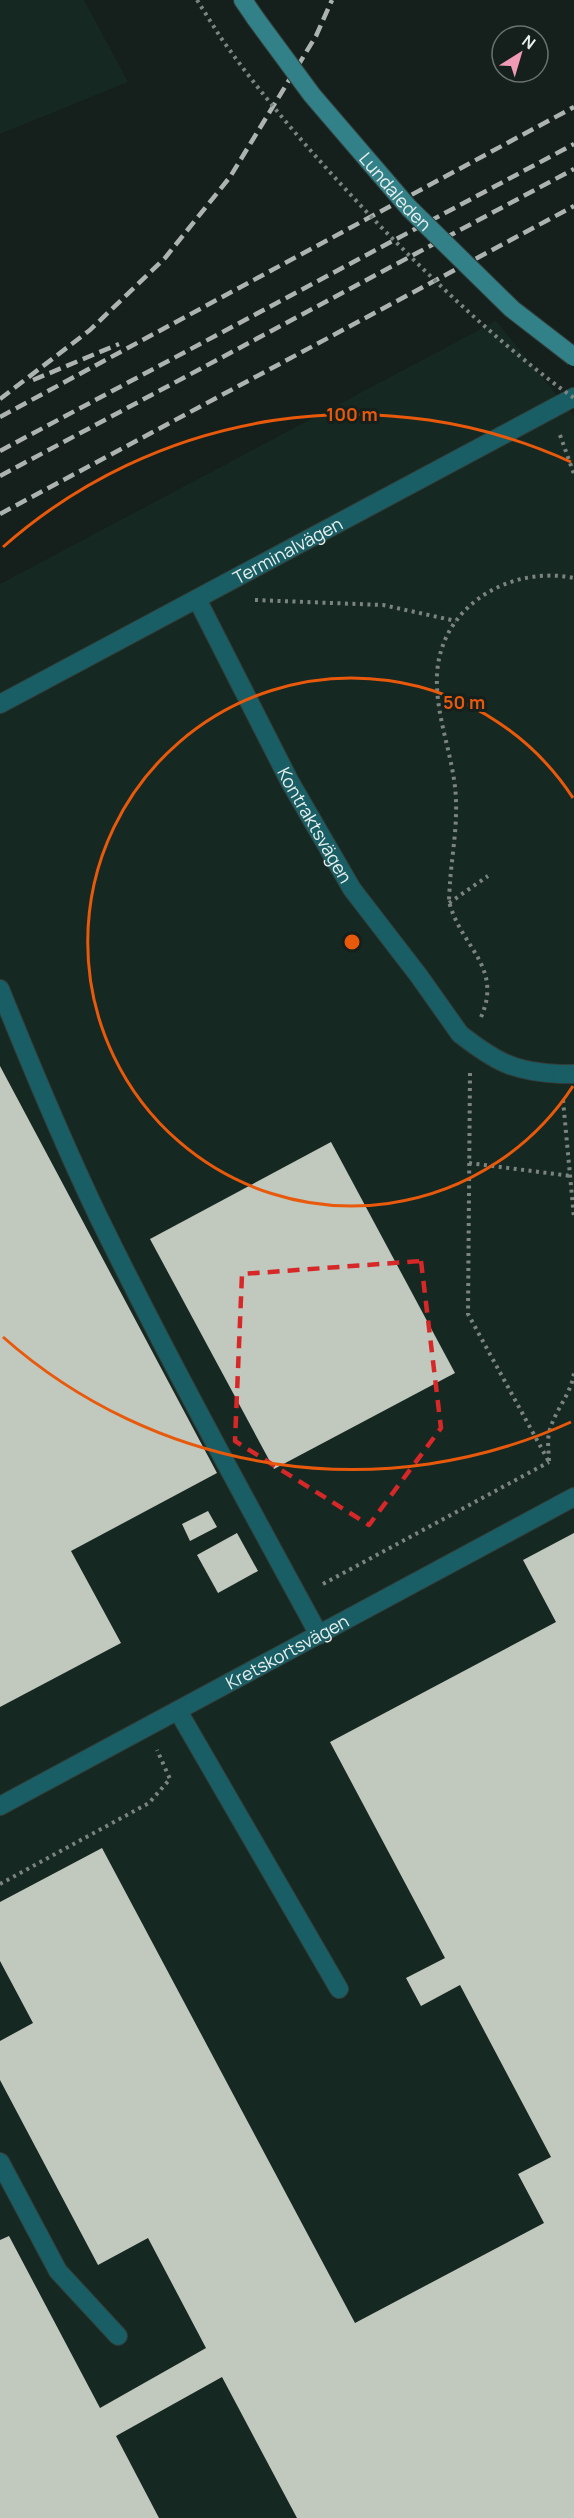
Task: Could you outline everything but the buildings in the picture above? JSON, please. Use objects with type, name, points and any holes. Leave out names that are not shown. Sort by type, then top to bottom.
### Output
[{"type":"main road","name":"Lundaleden","points":[[243,0],[312,95],[409,208],[512,309],[574,357]]},
{"type":"street","name":"Terminalvägen","points":[[0,704],[574,397]]},
{"type":"street","name":"Kontraktsvägen","points":[[197,599],[290,782],[352,889],[465,1038],[490,1058],[530,1073],[567,1074]]},
{"type":"street","points":[[0,989],[42,1092],[99,1217],[202,1420],[319,1635]]},
{"type":"street","name":"Kretskortsvägen","points":[[0,1806],[574,1497]]},
{"type":"street","points":[[178,1711],[339,1989]]},
{"type":"street","points":[[0,2162],[58,2271],[118,2336]]},
{"type":"path","points":[[197,0],[221,38]]},
{"type":"path","points":[[551,409],[574,474]]},
{"type":"path","points":[[549,1462],[468,1314],[469,1163],[465,1038],[487,1003],[489,983],[449,904],[456,800],[439,703],[437,676],[444,643],[456,621],[480,597],[499,584],[561,576],[574,579]]},
{"type":"path","points":[[253,600],[383,605],[456,621]]},
{"type":"path","points":[[449,904],[488,876]]},
{"type":"path","points":[[567,1074],[574,1218]]},
{"type":"path","points":[[469,1163],[571,1176]]},
{"type":"path","points":[[549,1462],[548,1434],[560,1406],[573,1390],[574,1373]]},
{"type":"path","points":[[299,1597],[549,1462]]},
{"type":"path","points":[[0,1884],[149,1803],[170,1779],[146,1728]]},
{"type":"highlighted area","points":[[421,1261],[441,1428],[369,1525],[235,1441],[242,1274]]},
{"type":"shaded area","points":[[0,0],[84,0],[128,82],[0,134]]},
{"type":"shaded area","points":[[496,321],[574,416],[574,2518],[0,2518],[0,584]]},
{"type":"railway","points":[[0,399],[90,330],[165,258],[230,177],[316,36],[332,0]]},
{"type":"railway","points":[[0,417],[574,107]]},
{"type":"railway","points":[[0,451],[574,144]]},
{"type":"railway","points":[[0,476],[574,169]]},
{"type":"railway","points":[[0,514],[574,206]]},
{"type":"railway","points":[[33,380],[119,344]]}]
